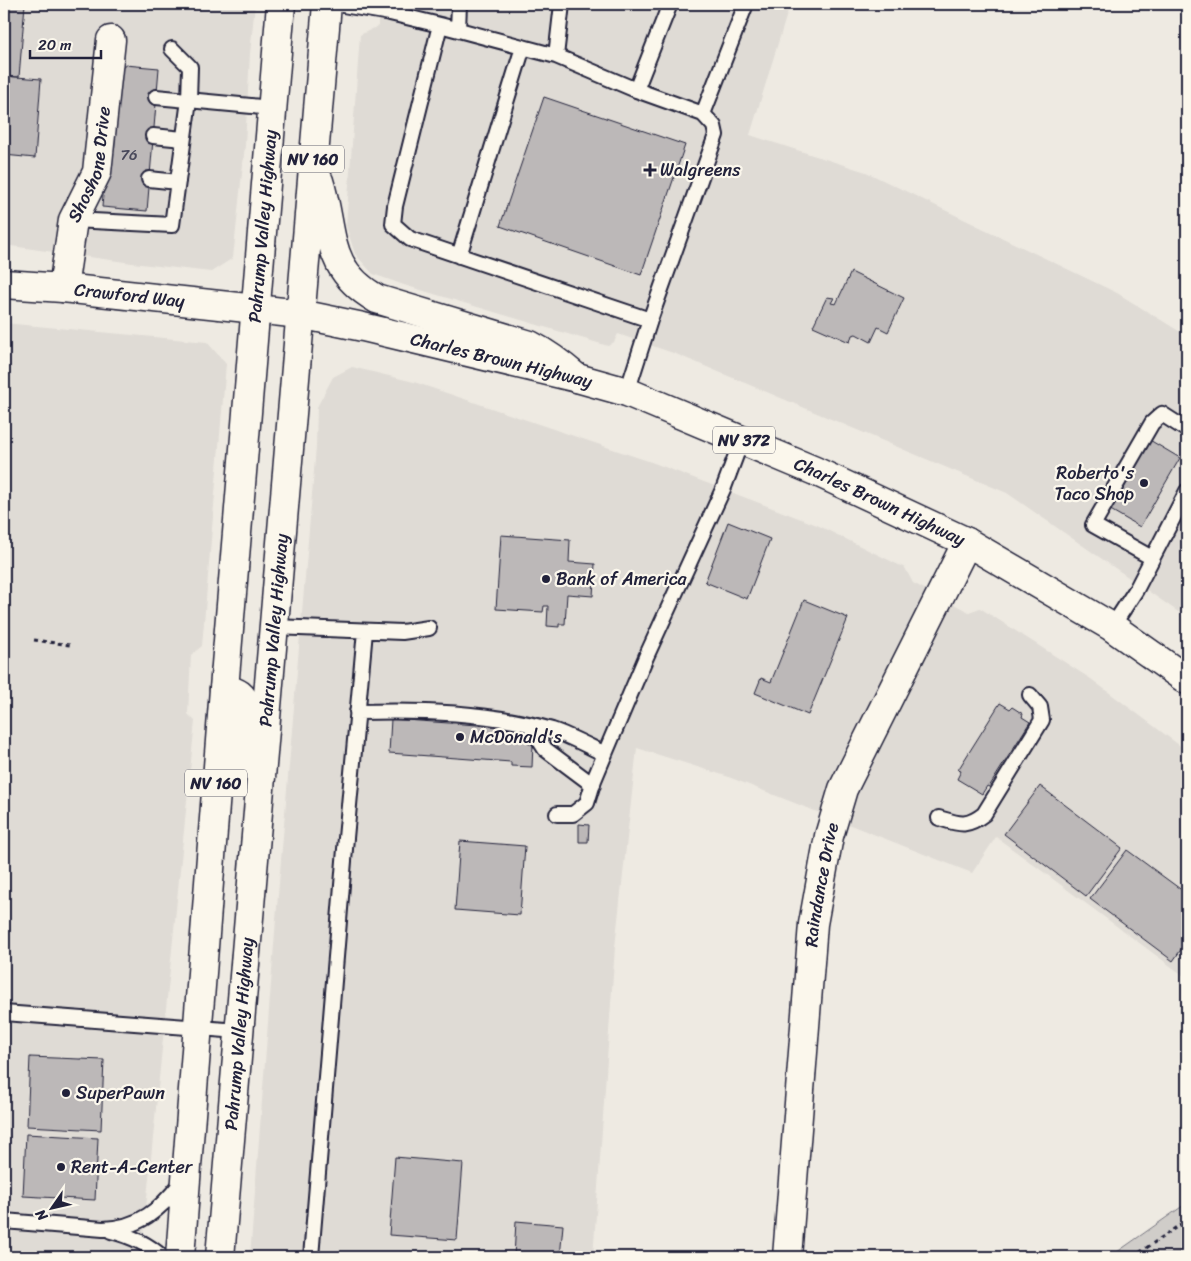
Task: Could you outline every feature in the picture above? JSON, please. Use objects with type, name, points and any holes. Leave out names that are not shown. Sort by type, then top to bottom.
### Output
[{"type":"main road","name":"Pahrump Valley Highway","points":[[180,1257],[224,689],[281,4]]},
{"type":"main road","name":"Pahrump Valley Highway","points":[[220,1257],[327,4]]},
{"type":"main road","name":"Shoshone Drive","points":[[63,288],[74,220],[101,173],[111,40]]},
{"type":"main road","points":[[313,165],[324,198],[333,249],[345,273],[360,289],[377,299],[530,345],[543,351],[577,378]]},
{"type":"main road","name":"Crawford Way","points":[[4,284],[63,288],[256,309]]},
{"type":"main road","name":"Charles Brown Highway","points":[[256,309],[300,314],[577,378],[627,392],[815,470],[967,542],[1112,628],[1187,680]]},
{"type":"main road","name":"Raindance Drive","points":[[787,1257],[814,924],[828,836],[843,788],[967,542]]},
{"type":"main road","points":[[224,689],[236,691],[241,695],[247,708],[242,790],[248,831],[254,854]]},
{"type":"lane","points":[[337,4],[391,8],[440,25],[556,56],[636,90],[703,114],[714,126],[716,135],[650,320],[627,392]]},
{"type":"lane","points":[[458,30],[459,4]]},
{"type":"lane","points":[[556,56],[562,4]]},
{"type":"lane","points":[[636,90],[670,4]]},
{"type":"lane","points":[[703,114],[746,4]]},
{"type":"lane","points":[[440,25],[395,206],[393,224],[410,238],[650,320]]},
{"type":"lane","points":[[459,256],[523,47]]},
{"type":"lane","points":[[74,220],[172,225],[188,100],[190,68],[172,49]]},
{"type":"lane","points":[[156,97],[272,108]]},
{"type":"lane","points":[[153,136],[183,139]]},
{"type":"lane","points":[[149,179],[178,182]]},
{"type":"lane","points":[[1152,558],[1093,525],[1152,423],[1162,414],[1187,430]]},
{"type":"lane","points":[[557,814],[573,814],[587,803],[605,754],[646,657],[724,487],[742,439]]},
{"type":"lane","points":[[1112,628],[1136,590],[1187,492]]},
{"type":"lane","points":[[274,627],[402,632],[429,628]]},
{"type":"lane","points":[[311,1257],[365,631]]},
{"type":"lane","points":[[939,818],[959,824],[974,822],[984,814],[1042,720],[1040,707],[1030,695]]},
{"type":"lane","points":[[357,712],[393,711],[478,715],[554,731],[605,754]]},
{"type":"lane","points":[[530,725],[545,749],[593,785]]},
{"type":"lane","points":[[4,1013],[239,1031]]},
{"type":"lane","points":[[4,1220],[103,1229],[118,1228],[133,1224],[147,1217],[170,1198],[186,1177]]},
{"type":"lane","points":[[103,1229],[135,1238],[150,1246],[162,1257]]},
{"type":"path","points":[[34,640],[70,645]]},
{"type":"path","points":[[1133,1257],[1187,1220]]},
{"type":"shaded area","points":[[4,4],[255,4],[245,145],[233,258],[211,272],[4,245]]},
{"type":"shaded area","points":[[378,4],[790,4],[750,135],[866,172],[1117,293],[1187,336],[1187,618],[1007,493],[676,354],[618,334],[614,342],[608,346],[373,274],[355,254],[346,226],[360,35],[378,26]]},
{"type":"shaded area","points":[[4,323],[207,342],[226,364],[202,646],[191,655],[188,714],[195,721],[141,1257],[4,1257]]},
{"type":"shaded area","points":[[352,367],[414,382],[654,463],[817,525],[905,568],[913,583],[969,612],[980,608],[1091,679],[1187,751],[1187,972],[1184,976],[996,837],[972,873],[726,776],[637,748],[615,947],[593,1257],[250,1257],[276,919],[316,447],[317,407],[333,377]]},
{"type":"shaded area","points":[[1187,1203],[1187,1257],[1110,1257]]},
{"type":"building","points":[[4,4],[25,4],[19,77],[4,76]]},
{"type":"building","points":[[114,64],[159,68],[147,211],[102,207]]},
{"type":"building","points":[[4,76],[41,79],[35,158],[4,155]]},
{"type":"building","name":"Walgreens","points":[[544,97],[685,145],[641,275],[500,226]]},
{"type":"building","points":[[851,272],[904,298],[888,332],[878,327],[871,342],[856,334],[852,335],[850,342],[813,326],[827,297],[834,298],[831,303],[836,304]]},
{"type":"building","name":"Roberto's Taco Shop","points":[[1148,439],[1180,458],[1140,527],[1107,508]]},
{"type":"building","points":[[728,522],[770,539],[747,599],[705,582]]},
{"type":"building","name":"Bank of America","points":[[501,535],[570,540],[569,562],[595,564],[593,596],[567,594],[565,624],[559,624],[559,627],[547,626],[548,606],[544,606],[543,612],[496,609]]},
{"type":"building","points":[[804,600],[848,618],[808,715],[755,693],[761,678],[771,682]]},
{"type":"building","points":[[1000,703],[1010,709],[1012,707],[1023,714],[1022,717],[1030,722],[989,787],[987,786],[982,794],[957,779],[961,771],[958,770]]},
{"type":"building","name":"McDonald's","points":[[391,719],[506,727],[505,729],[529,731],[529,744],[533,744],[532,767],[511,766],[511,762],[389,753]]},
{"type":"building","points":[[1040,786],[1122,848],[1086,896],[1004,834]]},
{"type":"building","points":[[579,824],[589,825],[588,842],[579,842]]},
{"type":"building","points":[[460,841],[525,846],[520,915],[455,910]]},
{"type":"building","points":[[1127,850],[1187,894],[1187,941],[1173,961],[1090,899]]},
{"type":"building","name":"SuperPawn","points":[[30,1057],[104,1060],[101,1130],[27,1126]]},
{"type":"building","name":"Rent-A-Center","points":[[26,1134],[98,1138],[95,1200],[23,1196]]},
{"type":"building","points":[[395,1157],[463,1163],[457,1240],[389,1235]]},
{"type":"building","points":[[516,1221],[563,1225],[560,1257],[514,1257]]},
{"type":"place","name":"Walgreens","points":[[650,170]]},
{"type":"place","name":"Roberto's Taco Shop","points":[[1144,483]]},
{"type":"place","name":"Bank of America","points":[[546,579]]},
{"type":"place","name":"McDonald's","points":[[460,737]]},
{"type":"place","name":"SuperPawn","points":[[66,1093]]},
{"type":"place","name":"Rent-A-Center","points":[[61,1167]]}]
